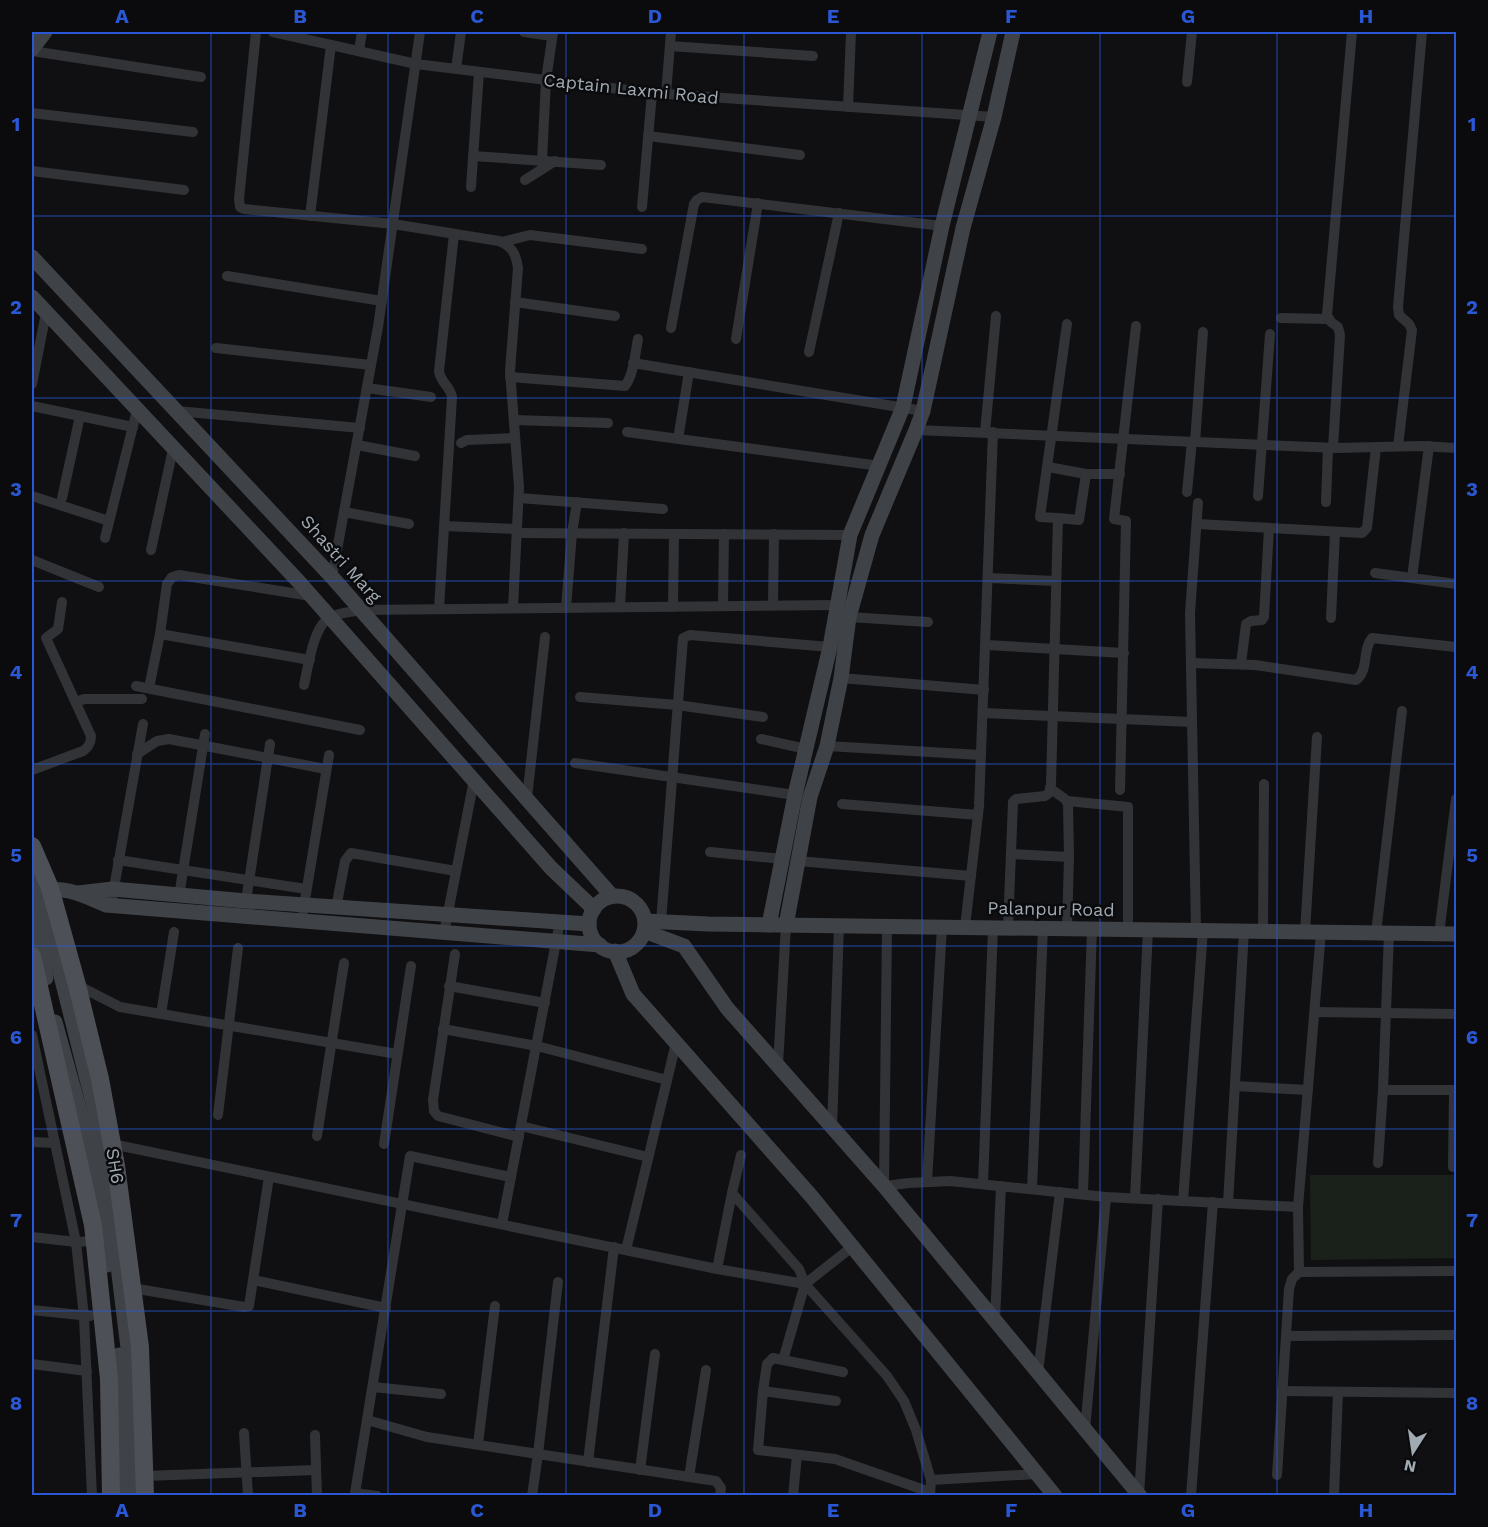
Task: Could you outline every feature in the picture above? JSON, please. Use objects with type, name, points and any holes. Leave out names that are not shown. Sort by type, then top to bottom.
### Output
[{"type":"main road","name":"SH6","points":[[32,846],[41,892],[77,985],[100,1079],[112,1144],[140,1347],[145,1496]]},
{"type":"main road","name":"SH6","points":[[32,956],[93,1225],[95,1241],[93,1316],[109,1379],[111,1496]]},
{"type":"street","points":[[45,32],[32,50],[201,77]]},
{"type":"street","points":[[256,32],[239,203],[244,209],[393,225],[502,242],[530,235],[642,249]]},
{"type":"street","name":"Captain Laxmi Road","points":[[273,32],[309,36],[331,45],[416,64],[652,93],[994,117]]},
{"type":"street","points":[[359,51],[362,32]]},
{"type":"street","points":[[332,577],[382,300],[420,32]]},
{"type":"street","points":[[456,69],[461,32]]},
{"type":"street","points":[[524,32],[552,34],[546,80],[542,161]]},
{"type":"street","points":[[666,94],[671,32]]},
{"type":"street","points":[[848,107],[852,32]]},
{"type":"street","points":[[778,1065],[795,795],[830,646],[850,535],[903,407],[942,226],[990,32]]},
{"type":"street","points":[[769,924],[827,746],[841,678],[849,617],[872,535],[923,411],[963,228],[994,117],[1013,32]]},
{"type":"street","points":[[1187,82],[1192,32]]},
{"type":"street","points":[[1328,319],[1352,32]]},
{"type":"street","points":[[1398,446],[1412,330],[1410,324],[1399,315],[1398,307],[1422,32]]},
{"type":"street","points":[[310,216],[331,45]]},
{"type":"street","points":[[670,46],[813,56]]},
{"type":"street","points":[[471,187],[479,72]]},
{"type":"street","points":[[642,207],[652,93]]},
{"type":"street","points":[[32,113],[193,132]]},
{"type":"street","points":[[648,136],[800,155]]},
{"type":"street","points":[[473,156],[601,165]]},
{"type":"street","points":[[525,180],[555,162]]},
{"type":"street","points":[[32,171],[184,190]]},
{"type":"street","points":[[671,328],[694,204],[697,200],[708,197],[942,226]]},
{"type":"street","points":[[736,339],[758,203]]},
{"type":"street","points":[[809,352],[839,213]]},
{"type":"street","points":[[440,609],[452,397],[451,392],[441,381],[439,371],[454,234]]},
{"type":"street","points":[[502,242],[513,250],[517,259],[510,377],[519,498],[513,608]]},
{"type":"street","name":"Shastri Marg","points":[[32,257],[362,610],[612,896]]},
{"type":"street","points":[[227,276],[382,300]]},
{"type":"street","points":[[32,297],[311,596],[551,868],[594,909]]},
{"type":"street","points":[[515,302],[615,316]]},
{"type":"street","points":[[32,384],[46,313]]},
{"type":"street","points":[[965,927],[978,815],[988,578],[989,432],[996,316]]},
{"type":"street","points":[[1281,318],[1328,319],[1338,327],[1340,334],[1326,502]]},
{"type":"street","points":[[1067,324],[1040,517],[1080,520],[1086,474]]},
{"type":"street","points":[[1120,790],[1126,521],[1114,519],[1136,326]]},
{"type":"street","points":[[1187,492],[1203,332]]},
{"type":"street","points":[[1258,496],[1270,334]]},
{"type":"street","points":[[510,377],[625,386],[628,382],[638,339]]},
{"type":"street","points":[[216,348],[371,365]]},
{"type":"street","points":[[633,363],[923,411]]},
{"type":"street","points":[[678,439],[689,372]]},
{"type":"street","points":[[367,388],[431,397]]},
{"type":"street","points":[[32,406],[133,427]]},
{"type":"street","points":[[105,538],[138,410]]},
{"type":"street","points":[[177,411],[360,428]]},
{"type":"street","points":[[63,498],[80,416]]},
{"type":"street","points":[[514,420],[608,423]]},
{"type":"street","points":[[916,430],[1330,448],[1398,446],[1456,448]]},
{"type":"street","points":[[627,432],[880,466]]},
{"type":"street","points":[[461,443],[467,440],[515,438]]},
{"type":"street","points":[[357,446],[415,456]]},
{"type":"street","points":[[1412,578],[1429,446]]},
{"type":"street","points":[[1197,524],[1362,533],[1367,528],[1376,447]]},
{"type":"street","points":[[151,550],[173,449]]},
{"type":"street","points":[[1048,467],[1086,474],[1120,474]]},
{"type":"street","points":[[32,496],[109,521]]},
{"type":"street","points":[[519,498],[663,509]]},
{"type":"street","points":[[566,608],[577,502]]},
{"type":"street","points":[[1183,1201],[1199,930],[1190,613],[1198,503]]},
{"type":"street","points":[[344,512],[409,524]]},
{"type":"street","points":[[983,1184],[1000,928],[1011,854],[1013,802],[1016,799],[1045,796],[1051,789],[1058,518]]},
{"type":"street","points":[[95,525],[109,521]]},
{"type":"street","points":[[444,526],[572,533],[850,535]]},
{"type":"street","points":[[1241,664],[1246,624],[1262,620],[1264,617],[1269,528]]},
{"type":"street","points":[[1331,618],[1335,532]]},
{"type":"street","points":[[620,607],[624,533]]},
{"type":"street","points":[[674,534],[674,607]]},
{"type":"street","points":[[723,606],[724,534]]},
{"type":"street","points":[[773,605],[774,534]]},
{"type":"street","points":[[32,560],[99,586]]},
{"type":"street","points":[[1375,573],[1456,584]]},
{"type":"street","points":[[149,688],[167,584],[172,577],[178,575],[311,596]]},
{"type":"street","points":[[988,578],[1055,580]]},
{"type":"street","points":[[32,770],[88,747],[91,736],[46,638],[58,629],[62,602]]},
{"type":"street","points":[[304,685],[322,623],[329,617],[362,610],[836,605]]},
{"type":"street","points":[[849,617],[928,622]]},
{"type":"street","points":[[160,634],[310,660]]},
{"type":"street","points":[[78,893],[111,905],[600,945],[615,951],[630,948],[641,938],[650,924],[671,776],[681,641],[686,636],[830,646]]},
{"type":"street","points":[[527,798],[544,637]]},
{"type":"street","points":[[1191,663],[1241,664],[1356,680],[1362,675],[1367,644],[1372,638],[1456,647]]},
{"type":"street","points":[[986,645],[1124,653]]},
{"type":"street","points":[[841,678],[984,690]]},
{"type":"street","points":[[136,686],[360,730]]},
{"type":"street","points":[[580,697],[676,705],[763,717]]},
{"type":"street","points":[[76,702],[84,699],[142,699]]},
{"type":"street","points":[[1378,1163],[1386,1013],[1382,933],[1402,711]]},
{"type":"street","points":[[983,713],[1192,722]]},
{"type":"street","points":[[111,905],[143,723]]},
{"type":"street","points":[[1305,932],[1317,737]]},
{"type":"street","points":[[138,754],[157,741],[204,740],[326,769]]},
{"type":"street","points":[[179,896],[204,740]]},
{"type":"street","points":[[760,740],[806,749]]},
{"type":"street","points":[[246,902],[270,744]]},
{"type":"street","points":[[827,746],[981,755]]},
{"type":"street","points":[[301,921],[329,755]]},
{"type":"street","points":[[575,763],[795,795]]},
{"type":"street","points":[[444,933],[474,780]]},
{"type":"street","points":[[1263,931],[1264,784]]},
{"type":"street","points":[[1051,789],[1067,801],[1128,807],[1128,929]]},
{"type":"street","points":[[1439,934],[1456,799]]},
{"type":"street","points":[[1067,801],[1069,857],[1067,929]]},
{"type":"street","points":[[842,804],[978,815]]},
{"type":"street","points":[[710,852],[971,876]]},
{"type":"street","points":[[336,908],[345,861],[351,853],[456,871]]},
{"type":"street","points":[[1011,854],[1069,857]]},
{"type":"street","points":[[118,860],[250,879],[306,890]]},
{"type":"street","points":[[32,873],[41,892],[103,1143],[129,1359],[134,1496]]},
{"type":"street","points":[[41,892],[78,893],[113,889],[246,902],[589,924]]},
{"type":"street","points":[[600,945],[591,932],[589,924],[594,909],[605,899],[621,896],[638,904],[650,924],[684,946],[727,1008],[884,1186],[1139,1495]]},
{"type":"street","points":[[32,906],[52,1011],[94,1162],[119,1355],[122,1496]]},
{"type":"street","points":[[502,1224],[560,921]]},
{"type":"street","name":"Palanpur Road","points":[[650,924],[1456,934]]},
{"type":"street","points":[[832,1128],[839,925]]},
{"type":"street","points":[[884,1186],[887,926]]},
{"type":"street","points":[[927,1182],[942,927]]},
{"type":"street","points":[[1032,1189],[1043,928]]},
{"type":"street","points":[[1083,1194],[1092,929]]},
{"type":"street","points":[[1135,1198],[1148,930]]},
{"type":"street","points":[[1228,1203],[1244,931]]},
{"type":"street","points":[[161,1014],[174,932]]},
{"type":"street","points":[[1299,1272],[1298,1207],[1321,932]]},
{"type":"street","points":[[218,1115],[238,948]]},
{"type":"street","points":[[615,951],[633,994],[812,1197],[1055,1496]]},
{"type":"street","points":[[455,954],[433,1100],[434,1111],[438,1116],[648,1157]]},
{"type":"street","points":[[317,1136],[344,963]]},
{"type":"street","points":[[384,1144],[411,966]]},
{"type":"street","points":[[77,985],[120,1007],[398,1054]]},
{"type":"street","points":[[449,986],[545,1003]]},
{"type":"street","points":[[1315,1012],[1456,1014]]},
{"type":"street","points":[[443,1029],[537,1046],[667,1080]]},
{"type":"street","points":[[50,1034],[32,1034],[93,1316],[87,1371],[92,1496]]},
{"type":"street","points":[[626,1250],[676,1043]]},
{"type":"street","points":[[1235,1086],[1308,1090]]},
{"type":"street","points":[[1383,1090],[1455,1090],[1453,1167]]},
{"type":"street","points":[[32,1142],[55,1143]]},
{"type":"street","points":[[112,1144],[717,1269],[805,1284]]},
{"type":"street","points":[[717,1269],[741,1155]]},
{"type":"street","points":[[377,1496],[355,1493],[410,1156],[511,1178]]},
{"type":"street","points":[[132,1288],[249,1306],[269,1177]]},
{"type":"street","points":[[884,1186],[950,1181],[1106,1197],[1298,1207]]},
{"type":"street","points":[[995,1320],[1001,1186]]},
{"type":"street","points":[[1038,1373],[1060,1192]]},
{"type":"street","points":[[732,1193],[799,1269],[805,1284],[887,1376],[904,1401],[916,1430],[930,1489]]},
{"type":"street","points":[[1085,1430],[1106,1197]]},
{"type":"street","points":[[1139,1495],[1158,1199]]},
{"type":"street","points":[[1191,1496],[1213,1202]]},
{"type":"street","points":[[32,1237],[76,1242],[95,1241]]},
{"type":"street","points":[[588,1462],[614,1247]]},
{"type":"street","points":[[783,1360],[805,1284],[852,1247]]},
{"type":"street","points":[[1277,1475],[1289,1289],[1292,1278],[1299,1272],[1456,1270]]},
{"type":"street","points":[[253,1280],[386,1308]]},
{"type":"street","points":[[532,1496],[558,1282]]},
{"type":"street","points":[[478,1444],[495,1306]]},
{"type":"street","points":[[32,1310],[93,1316]]},
{"type":"street","points":[[1286,1336],[1456,1335]]},
{"type":"street","points":[[640,1470],[655,1354]]},
{"type":"street","points":[[843,1372],[783,1360],[770,1360],[763,1391],[758,1450],[835,1459],[930,1489],[1037,1474]]},
{"type":"street","points":[[32,1364],[87,1371]]},
{"type":"street","points":[[689,1477],[706,1370]]},
{"type":"street","points":[[373,1387],[441,1394]]},
{"type":"street","points":[[763,1391],[836,1401]]},
{"type":"street","points":[[1282,1391],[1456,1393]]},
{"type":"street","points":[[1334,1496],[1338,1392]]},
{"type":"street","points":[[368,1420],[427,1437],[719,1482],[720,1496]]},
{"type":"street","points":[[244,1433],[248,1496]]},
{"type":"street","points":[[315,1435],[317,1496]]},
{"type":"street","points":[[793,1496],[797,1455]]},
{"type":"street","points":[[144,1476],[316,1470]]},
{"type":"shaded area","points":[[1310,1175],[1456,1175],[1456,1258],[1311,1260]]}]
